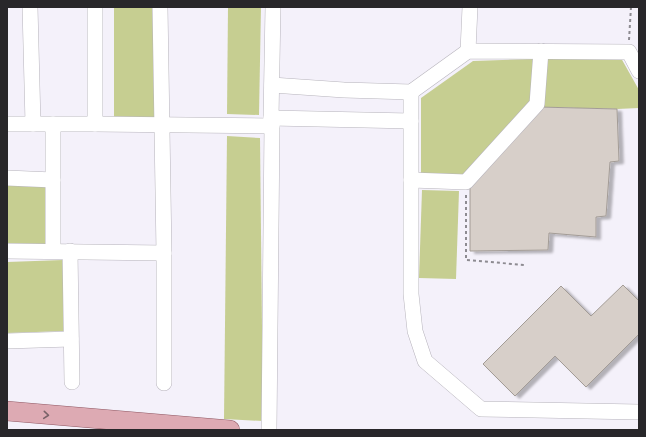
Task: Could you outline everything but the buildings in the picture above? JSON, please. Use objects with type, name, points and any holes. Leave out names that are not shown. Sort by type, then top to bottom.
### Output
[{"type":"main road","points":[[7,411],[230,430]]},
{"type":"street","points":[[30,7],[33,124]]},
{"type":"street","points":[[95,7],[95,124]]},
{"type":"street","points":[[160,7],[164,253],[164,383]]},
{"type":"street","points":[[269,430],[273,7]]},
{"type":"street","points":[[468,51],[470,7]]},
{"type":"street","points":[[272,84],[344,90],[411,92],[468,51],[629,52],[639,71]]},
{"type":"street","points":[[411,180],[466,182],[537,104],[541,51]]},
{"type":"street","points":[[411,92],[411,294],[415,331],[425,361],[481,409],[639,412]]},
{"type":"street","points":[[7,124],[162,125],[271,122],[411,121]]},
{"type":"street","points":[[53,124],[53,251]]},
{"type":"street","points":[[7,178],[53,180]]},
{"type":"street","points":[[7,251],[164,253]]},
{"type":"street","points":[[70,251],[72,382]]},
{"type":"street","points":[[7,341],[71,339]]},
{"type":"path","points":[[629,52],[631,7]]},
{"type":"path","points":[[466,182],[466,260],[525,265]]},
{"type":"green space","points":[[114,7],[164,7],[163,117],[114,117]]},
{"type":"green space","points":[[228,7],[261,7],[259,115],[227,114]]},
{"type":"green space","points":[[621,58],[639,90],[639,108],[617,109],[539,107],[545,59]]},
{"type":"green space","points":[[534,59],[530,104],[465,175],[421,173],[421,98],[473,61]]},
{"type":"green space","points":[[227,136],[260,138],[263,421],[224,419]]},
{"type":"green space","points":[[7,184],[49,184],[48,245],[7,245]]},
{"type":"green space","points":[[422,190],[459,191],[456,279],[419,278]]},
{"type":"green space","points":[[63,260],[65,331],[7,333],[7,262]]}]
